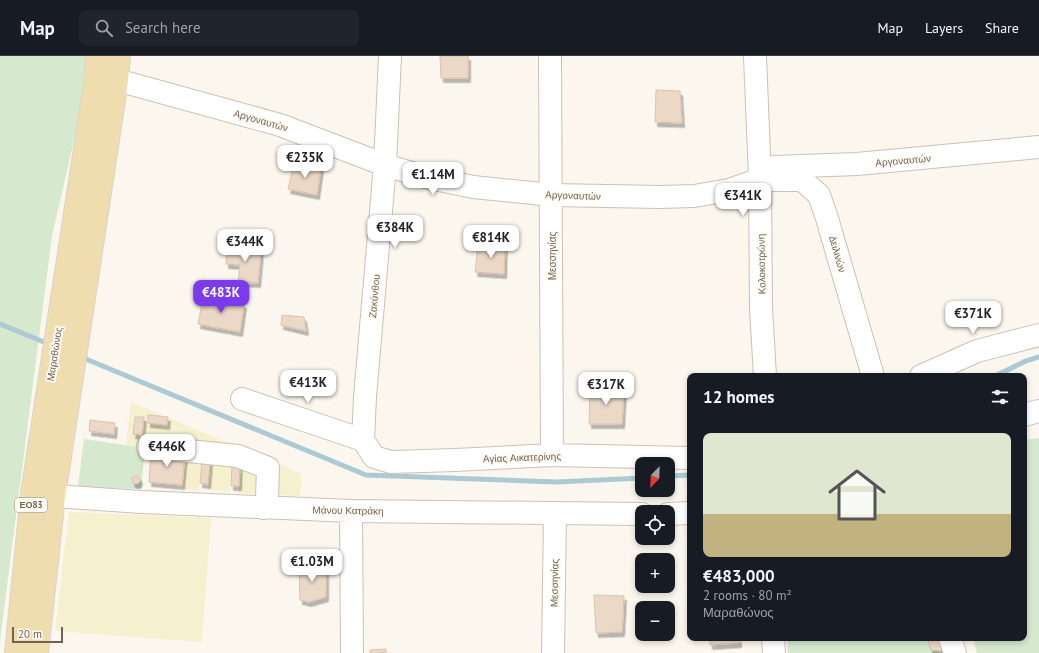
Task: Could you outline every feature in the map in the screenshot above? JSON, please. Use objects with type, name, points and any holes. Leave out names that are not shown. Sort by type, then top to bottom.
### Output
[{"type":"main road","name":"Μαραθώνος","points":[[16,653],[32,494],[95,84],[97,56]]},
{"type":"main road","name":"Μαραθώνος","points":[[37,653],[54,496],[117,80],[119,56]]},
{"type":"street","name":"Ζακύνθου","points":[[363,440],[365,397],[385,165],[390,56]]},
{"type":"street","name":"Μεσσηνίας","points":[[550,56],[552,195],[552,455]]},
{"type":"street","name":"Κολοκοτρώνη","points":[[754,56],[760,179],[761,310],[765,373]]},
{"type":"street","name":"Αργοναυτών","points":[[117,80],[280,125],[385,165],[425,177],[473,187],[552,195],[659,197],[694,196],[728,190],[760,179],[774,167],[857,164],[1039,147]]},
{"type":"street","name":"Δειλινών","points":[[760,179],[802,180],[819,195],[872,373]]},
{"type":"street","points":[[928,373],[977,351],[1039,334]]},
{"type":"street","points":[[242,399],[363,440]]},
{"type":"street","points":[[1027,414],[1039,411]]},
{"type":"street","name":"Αγίας Αικατερίνης","points":[[363,440],[374,457],[391,462],[552,455],[687,458]]},
{"type":"street","points":[[148,447],[238,456],[268,468],[264,508]]},
{"type":"street","name":"Μάνου Κατράκη","points":[[54,496],[141,502],[351,511],[635,514]]},
{"type":"street","points":[[351,511],[352,653]]},
{"type":"street","name":"Μεσσηνίας","points":[[553,653],[555,513]]},
{"type":"street","points":[[675,514],[687,513]]},
{"type":"street","points":[[773,641],[774,653]]},
{"type":"street","points":[[951,641],[955,653]]},
{"type":"green space","points":[[0,56],[89,56],[90,71],[52,236],[0,641]]},
{"type":"green space","points":[[1039,438],[1039,653],[977,653],[974,641],[1027,641],[1027,440]]},
{"type":"green space","points":[[84,439],[145,448],[141,489],[78,487]]},
{"type":"green space","points":[[787,641],[942,641],[946,653],[788,653]]},
{"type":"sand","points":[[131,402],[302,474],[300,496],[238,493],[240,464],[232,464],[230,492],[208,490],[210,460],[202,460],[199,490],[183,489],[186,451],[126,445]]},
{"type":"sand","points":[[69,512],[211,518],[202,642],[55,631]]},
{"type":"building","points":[[440,56],[468,56],[468,78],[441,78]]},
{"type":"building","points":[[656,90],[680,91],[682,123],[655,122]]},
{"type":"building","points":[[294,163],[321,167],[317,195],[288,189]]},
{"type":"building","points":[[478,245],[505,246],[504,274],[475,272]]},
{"type":"building","points":[[227,247],[261,251],[258,283],[238,282],[240,265],[226,264]]},
{"type":"building","points":[[204,294],[244,304],[240,332],[198,324]]},
{"type":"building","points":[[282,315],[304,317],[306,331],[281,325]]},
{"type":"building","points":[[590,389],[624,389],[622,424],[589,424]]},
{"type":"building","points":[[148,415],[168,417],[167,425],[148,423]]},
{"type":"building","points":[[135,417],[144,417],[142,435],[133,434]]},
{"type":"building","points":[[90,420],[115,423],[114,434],[89,431]]},
{"type":"building","points":[[151,451],[185,454],[182,485],[149,482]]},
{"type":"building","points":[[202,459],[210,460],[208,484],[200,483]]},
{"type":"building","points":[[232,464],[240,464],[239,486],[231,486]]},
{"type":"building","points":[[134,476],[138,476],[140,480],[138,484],[134,484],[132,482],[132,478]]},
{"type":"building","points":[[299,566],[326,567],[326,597],[309,602],[300,600]]},
{"type":"building","points":[[594,595],[624,596],[622,632],[596,633]]},
{"type":"building","points":[[710,641],[739,641],[739,643],[710,645]]},
{"type":"building","points":[[928,641],[942,641],[945,651],[931,650]]},
{"type":"building","points":[[386,649],[386,653],[370,653],[370,650]]},
{"type":"waterway","points":[[0,324],[49,344]]},
{"type":"waterway","points":[[81,357],[366,475],[557,482],[635,478]]},
{"type":"waterway","points":[[1001,373],[1026,361],[1039,357]]},
{"type":"waterway","points":[[675,476],[687,475]]}]
